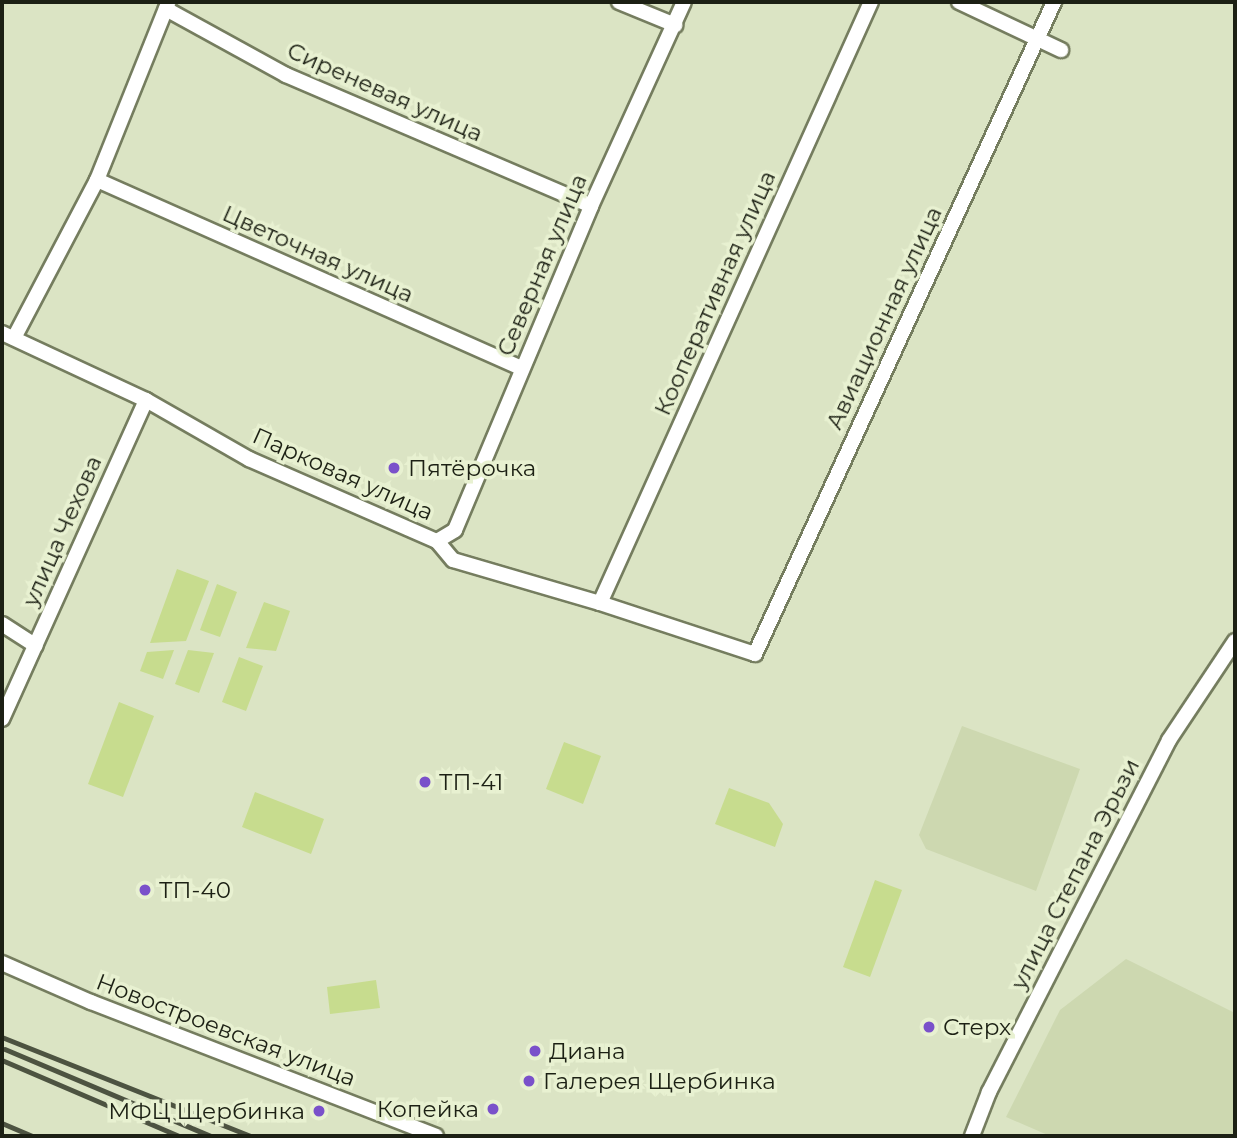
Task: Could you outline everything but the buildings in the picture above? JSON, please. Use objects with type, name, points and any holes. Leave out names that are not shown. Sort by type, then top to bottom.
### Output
[{"type":"street","points":[[619,2],[675,24]]},
{"type":"street","name":"Северная улица","points":[[437,541],[455,530],[591,206],[684,2]]},
{"type":"street","name":"Кооперативная улица","points":[[600,603],[871,2]]},
{"type":"street","points":[[959,2],[1039,37],[1061,50]]},
{"type":"street","name":"Авиационная улица","points":[[755,654],[1054,2]]},
{"type":"street","points":[[8,336],[97,180],[167,5]]},
{"type":"street","name":"Сиреневая улица","points":[[167,5],[286,75],[591,206]]},
{"type":"street","name":"Цветочная улица","points":[[97,180],[522,369]]},
{"type":"street","name":"Парковая улица","points":[[8,336],[146,400],[249,459],[437,541],[453,560],[600,603],[755,654]]},
{"type":"street","name":"улица Чехова","points":[[2,719],[146,400]]},
{"type":"street","points":[[2,624],[36,646]]},
{"type":"street","name":"улица Степана Эрьзи","points":[[972,1136],[989,1092],[1169,740],[1235,641]]},
{"type":"street","name":"Новостроевская улица","points":[[2,963],[92,1003],[436,1136]]},
{"type":"shaded area","points":[[962,726],[1080,769],[1036,891],[926,849],[919,835]]},
{"type":"shaded area","points":[[1126,959],[1235,1013],[1235,1136],[1050,1136],[1006,1117],[1060,1010]]},
{"type":"green space","points":[[177,569],[209,581],[186,641],[150,643]]},
{"type":"green space","points":[[217,584],[237,592],[220,637],[200,630]]},
{"type":"green space","points":[[264,602],[290,611],[276,651],[246,648]]},
{"type":"green space","points":[[174,650],[163,679],[140,671],[147,652]]},
{"type":"green space","points":[[188,650],[214,653],[199,693],[175,684]]},
{"type":"green space","points":[[239,657],[263,666],[246,711],[222,702]]},
{"type":"green space","points":[[119,702],[154,716],[123,797],[88,784]]},
{"type":"green space","points":[[564,742],[601,756],[583,804],[546,789]]},
{"type":"green space","points":[[729,788],[769,803],[783,824],[775,847],[715,824]]},
{"type":"green space","points":[[255,792],[324,819],[311,854],[242,827]]},
{"type":"green space","points":[[875,880],[902,890],[870,977],[843,967]]},
{"type":"green space","points":[[376,980],[380,1008],[330,1014],[327,987]]},
{"type":"railway","points":[[2,1037],[251,1136]]},
{"type":"railway","points":[[5,1049],[211,1136]]},
{"type":"railway","points":[[2,1060],[179,1136]]},
{"type":"railway","points":[[2,1123],[33,1136]]},
{"type":"place","name":"Пятёрочка","points":[[394,468]]},
{"type":"place","name":"ТП-41","points":[[425,782]]},
{"type":"place","name":"ТП-40","points":[[145,890]]},
{"type":"place","name":"Стерх","points":[[929,1027]]},
{"type":"place","name":"Диана","points":[[535,1051]]},
{"type":"place","name":"Галерея Щербинка","points":[[529,1081]]},
{"type":"place","name":"Копейка","points":[[493,1109]]},
{"type":"place","name":"МФЦ Щербинка","points":[[319,1111]]}]
